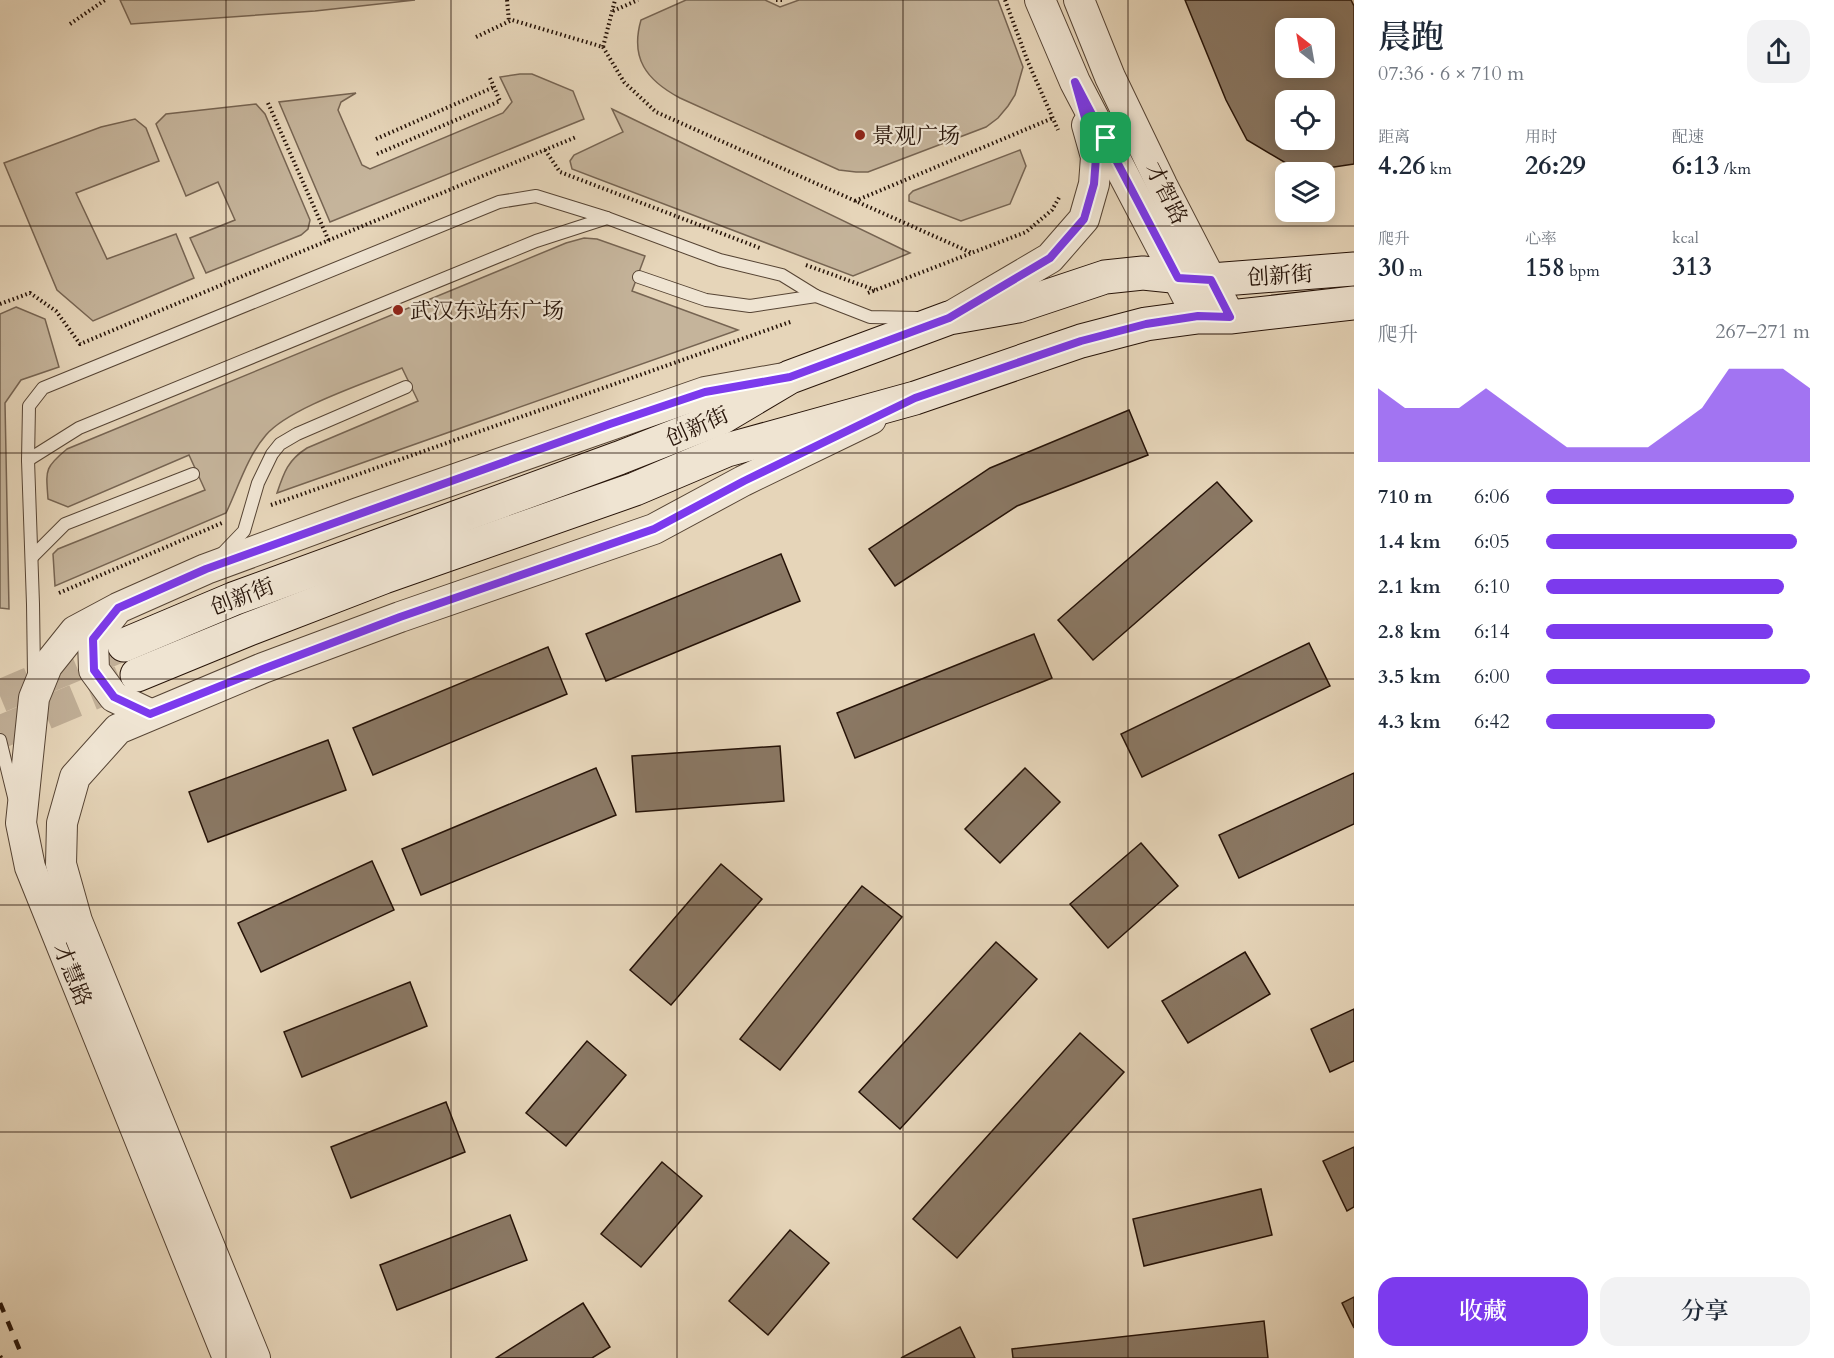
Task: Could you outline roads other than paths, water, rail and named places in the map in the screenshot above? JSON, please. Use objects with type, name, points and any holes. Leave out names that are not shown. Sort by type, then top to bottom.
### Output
[{"type":"main road","name":"创新街","points":[[124,645],[233,598],[619,458],[721,418],[790,377],[949,318],[1018,306],[1105,277],[1143,273],[1211,280],[1354,269]]},
{"type":"main road","name":"创新街","points":[[137,675],[374,581],[635,489],[727,450],[915,398],[1081,341],[1146,324],[1198,316],[1230,317],[1354,303]]},
{"type":"street","name":"才智路","points":[[1040,0],[1075,82],[1198,316]]},
{"type":"street","name":"才智路","points":[[1079,0],[1110,77],[1230,317]]},
{"type":"street","points":[[949,318],[1050,258],[1084,219],[1094,184],[1096,157],[1075,82]]},
{"type":"street","name":"才慧路","points":[[228,1358],[30,867],[21,823],[34,698],[47,666],[75,631],[118,608],[206,569],[705,392],[790,377]]},
{"type":"street","name":"才慧路","points":[[255,1358],[77,921],[62,864],[62,823],[75,777],[118,729],[150,714],[390,621],[654,529],[744,481],[915,398]]},
{"type":"street","points":[[118,608],[93,639],[94,670],[114,697],[150,714]]},
{"type":"lane","points":[[34,698],[28,460],[29,406],[43,388],[499,202],[536,196],[607,218],[720,260],[782,275],[816,296],[870,317],[949,318]]},
{"type":"lane","points":[[28,460],[79,428],[536,241],[607,218]]},
{"type":"lane","points":[[639,277],[706,300],[750,306],[816,296]]},
{"type":"lane","points":[[206,569],[244,531],[258,483],[272,454],[280,444],[297,434],[406,387]]},
{"type":"lane","points":[[32,557],[65,524],[194,474]]},
{"type":"lane","points":[[0,740],[21,823]]},
{"type":"tunnel","points":[[0,696],[120,646]]},
{"type":"tunnel","points":[[0,732],[137,675]]},
{"type":"railway","points":[[0,1303],[23,1358]]},
{"type":"place","name":"景观广场","points":[[860,135]]},
{"type":"place","name":"武汉东站东广场","points":[[398,310]]}]
